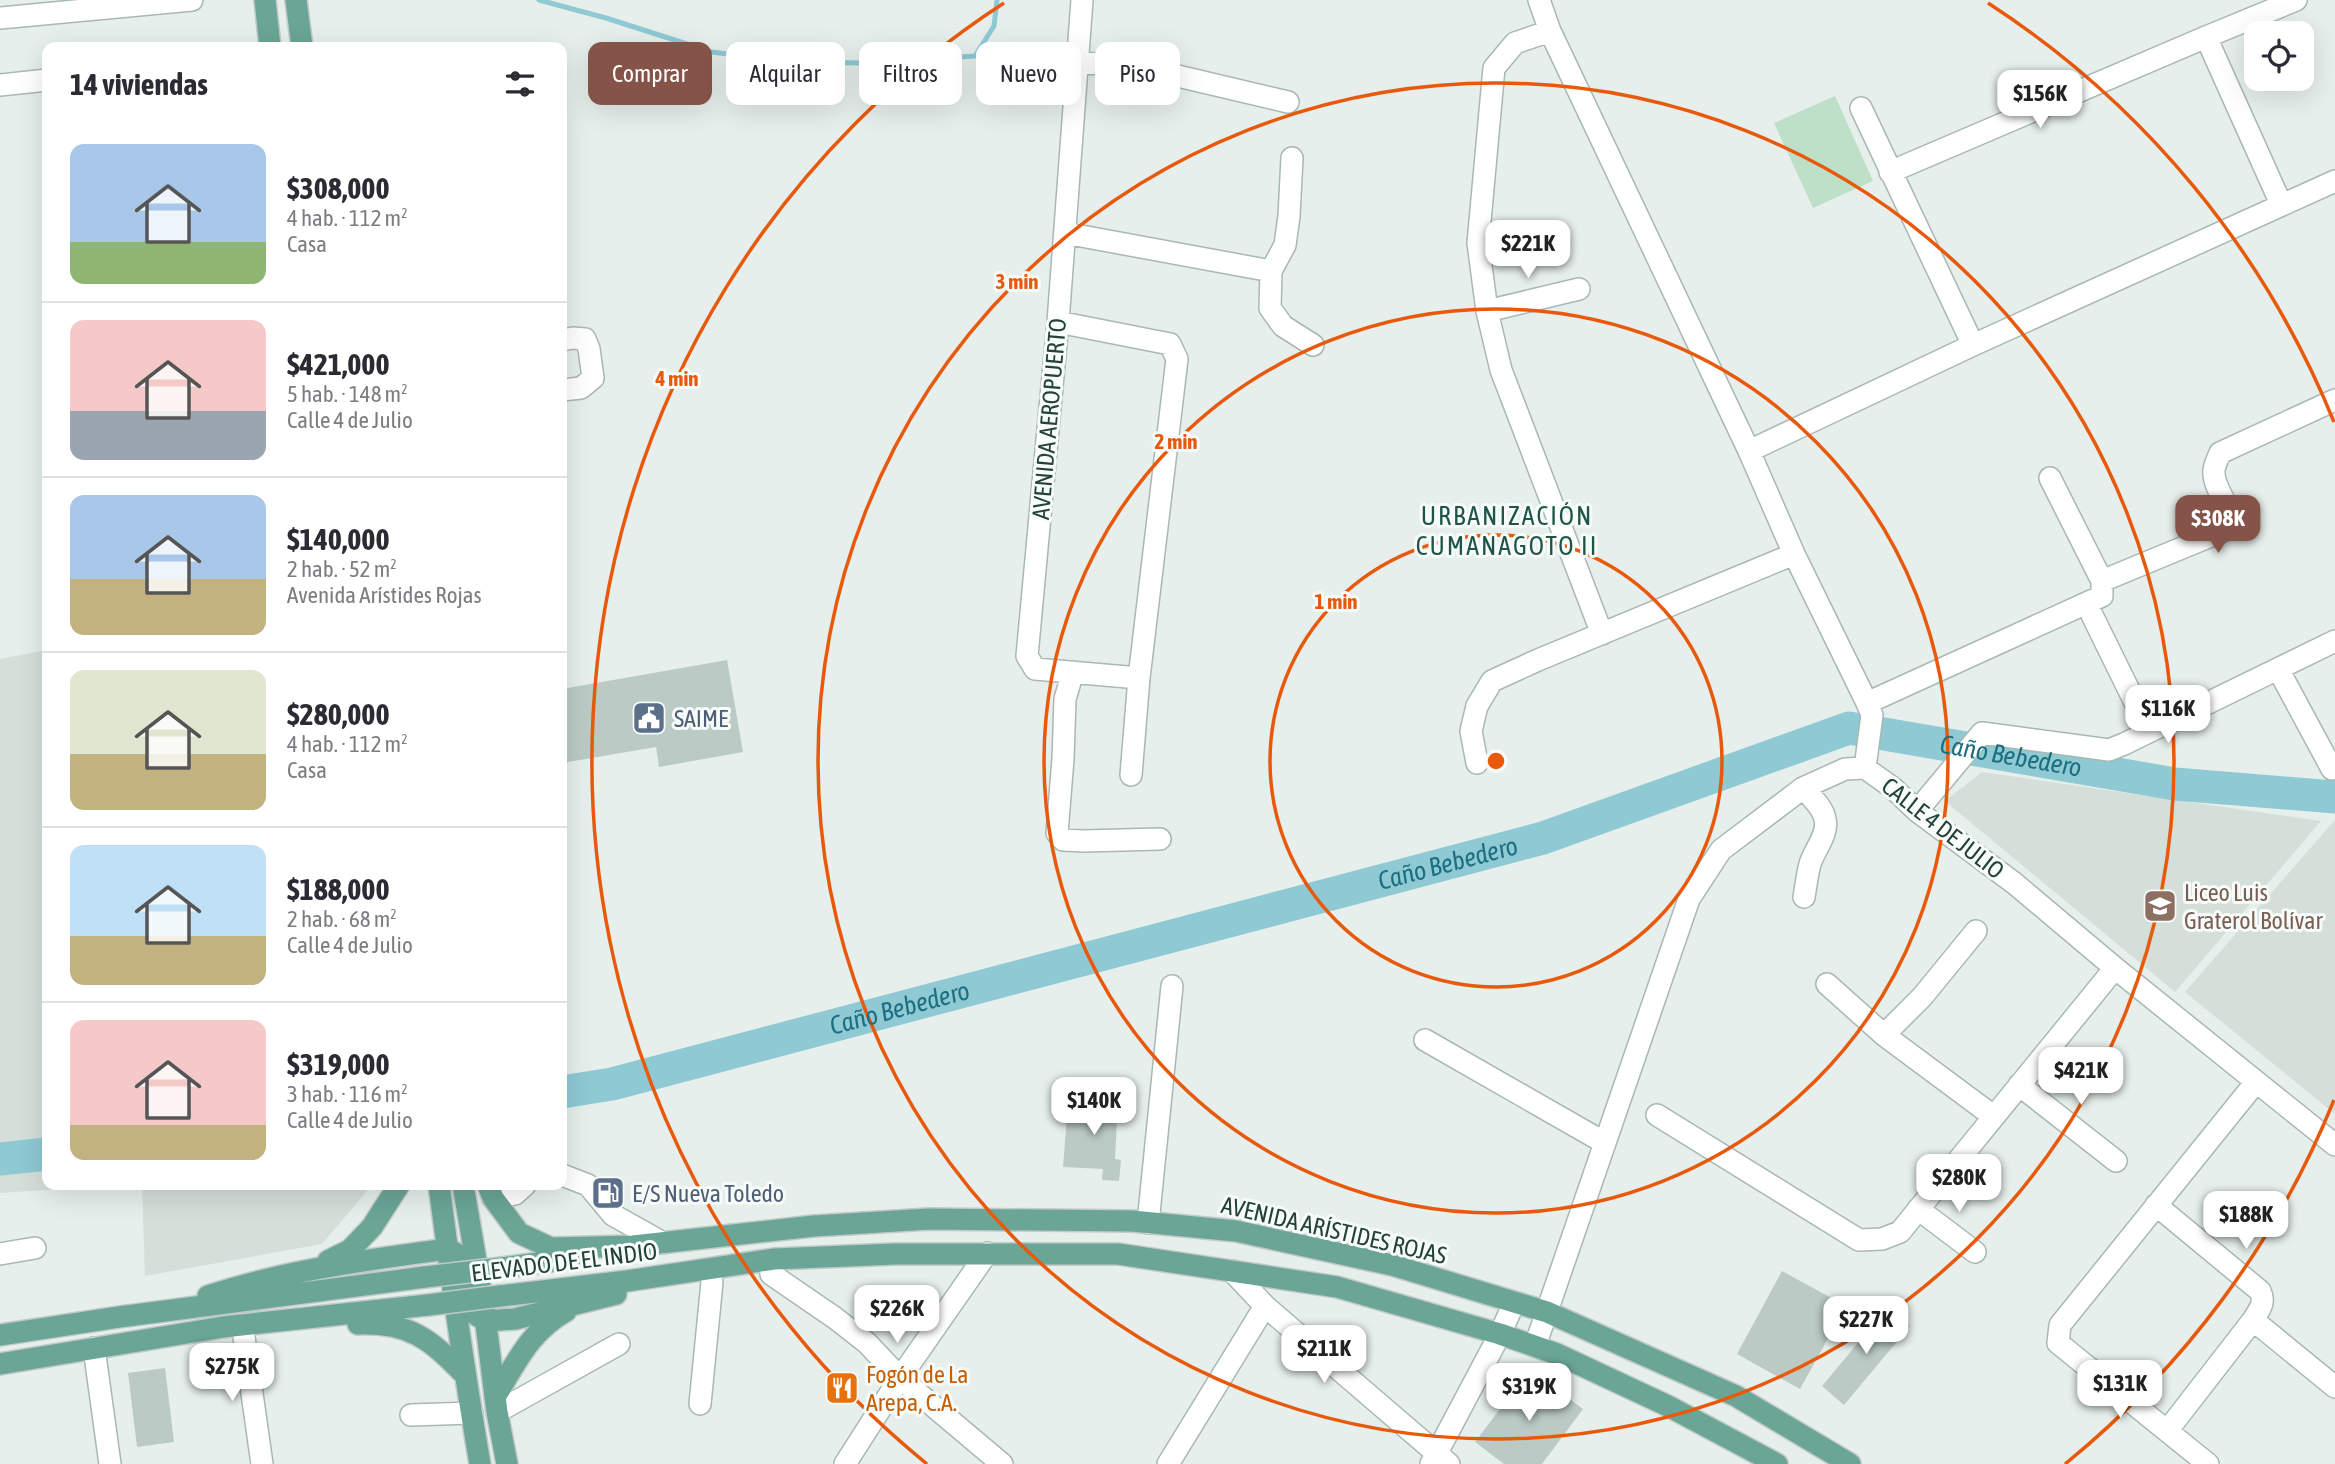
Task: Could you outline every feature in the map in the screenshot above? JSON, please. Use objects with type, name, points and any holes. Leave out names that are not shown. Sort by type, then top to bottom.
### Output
[{"type":"main road","points":[[265,0],[269,42]]},
{"type":"main road","points":[[296,0],[301,42]]},
{"type":"main road","points":[[314,1268],[350,1251],[372,1227],[395,1190]]},
{"type":"main road","points":[[440,1190],[480,1464]]},
{"type":"main road","points":[[464,1190],[507,1464]]},
{"type":"main road","points":[[491,1191],[519,1233],[551,1248],[726,1237]]},
{"type":"main road","name":"AVENIDA ARÍSTIDES ROJAS","points":[[726,1237],[814,1226],[929,1219],[1148,1223],[1236,1231],[1392,1265],[1547,1312],[1736,1396],[1850,1464]]},
{"type":"main road","name":"ELEVADO DE EL INDIO","points":[[156,1312],[726,1237]]},
{"type":"main road","points":[[0,1335],[156,1312],[251,1282],[314,1268],[448,1249],[464,1258],[480,1286]]},
{"type":"main road","points":[[453,1278],[470,1311],[486,1321],[514,1319],[614,1295],[895,1254],[1118,1254],[1337,1287],[1500,1334],[1557,1354],[1668,1406],[1777,1464]]},
{"type":"main road","name":"ELEVADO DE EL INDIO","points":[[104,1346],[223,1327],[626,1281],[774,1259],[895,1254]]},
{"type":"main road","points":[[496,1405],[530,1339],[543,1326],[582,1302]]},
{"type":"main road","points":[[0,1364],[104,1346],[152,1345],[379,1323],[398,1326],[428,1342],[465,1375]]},
{"type":"street","points":[[0,18],[192,0]]},
{"type":"street","name":"AVENIDA AEROPUERTO","points":[[1079,42],[1082,0]]},
{"type":"street","points":[[1539,0],[1550,31],[1749,452],[1794,554],[1870,709],[1865,768]]},
{"type":"street","points":[[1890,172],[2295,0]]},
{"type":"street","points":[[1550,31],[1516,43],[1494,68],[1478,243],[1487,311],[1501,370],[1602,634]]},
{"type":"street","points":[[2206,37],[2281,204]]},
{"type":"street","points":[[1081,63],[1131,65],[1288,102]]},
{"type":"street","points":[[0,85],[42,81]]},
{"type":"street","name":"AVENIDA AEROPUERTO","points":[[1073,672],[1035,669],[1027,656],[1075,105]]},
{"type":"street","points":[[1861,108],[1973,345]]},
{"type":"street","points":[[1292,158],[1285,245],[1271,271],[1270,308],[1283,326],[1313,345]]},
{"type":"street","points":[[1749,452],[1973,345],[2335,181]]},
{"type":"street","points":[[1065,233],[1271,271]]},
{"type":"street","points":[[1487,311],[1580,289]]},
{"type":"street","points":[[1058,321],[1170,344],[1177,359],[1139,678],[1131,775]]},
{"type":"street","points":[[567,339],[585,339],[593,378],[581,388],[567,389]]},
{"type":"street","points":[[2102,581],[2230,526],[2232,517],[2215,479],[2214,471],[2220,453],[2335,400]]},
{"type":"street","points":[[1870,709],[2102,596],[2102,581],[2050,478]]},
{"type":"street","points":[[1477,763],[1471,731],[1477,706],[1492,681],[1794,554]]},
{"type":"street","points":[[2092,615],[2149,731]]},
{"type":"street","points":[[1917,811],[1982,733],[2109,750],[2335,641]]},
{"type":"street","points":[[2278,669],[2332,769]]},
{"type":"street","points":[[1139,678],[1073,672],[1065,699],[1057,833],[1063,840],[1160,839]]},
{"type":"street","name":"CALLE 4 DE JULIO","points":[[1535,1346],[1689,899],[1721,850],[1803,788],[1845,769],[1865,768],[1893,788],[1917,811],[2014,884],[2335,1145]]},
{"type":"street","points":[[1803,788],[1821,808],[1826,820],[1824,834],[1809,867],[1804,897]]},
{"type":"street","points":[[1884,1035],[1922,997],[1976,932]]},
{"type":"street","points":[[1657,1115],[1859,1240],[1882,1239],[1900,1232],[2115,968]]},
{"type":"street","points":[[1827,984],[1884,1035],[1993,1116]]},
{"type":"street","points":[[1148,1223],[1172,986]]},
{"type":"street","points":[[1425,1040],[1605,1143]]},
{"type":"street","points":[[2208,1464],[2058,1343],[2060,1325],[2256,1082]]},
{"type":"street","points":[[2019,1085],[2116,1161]]},
{"type":"street","points":[[567,1177],[588,1185],[612,1215],[663,1243]]},
{"type":"street","points":[[491,1191],[515,1194],[519,1190]]},
{"type":"street","points":[[2157,1205],[2260,1291],[2263,1297],[2262,1305],[2253,1320],[2167,1431]]},
{"type":"street","points":[[1918,1209],[1975,1252]]},
{"type":"street","points":[[0,1254],[35,1248]]},
{"type":"street","points":[[845,1464],[987,1253]]},
{"type":"street","points":[[1232,1271],[1265,1306],[1439,1461],[1514,1303]]},
{"type":"street","points":[[771,1274],[856,1335],[901,1378],[1002,1464]]},
{"type":"street","points":[[700,1404],[712,1282]]},
{"type":"street","points":[[1168,1464],[1265,1306]]},
{"type":"street","points":[[2253,1320],[2335,1387]]},
{"type":"street","points":[[244,1337],[262,1464]]},
{"type":"street","points":[[496,1405],[619,1344]]},
{"type":"street","points":[[104,1346],[110,1464]]},
{"type":"street","points":[[411,1415],[472,1413]]},
{"type":"shaded area","points":[[42,651],[42,1190],[45,1190],[0,1193],[0,659]]},
{"type":"shaded area","name":"Liceo Luis Graterol Bolívar","points":[[1982,772],[2321,821],[2175,992],[1945,801]]},
{"type":"shaded area","points":[[2335,821],[2335,1114],[2185,992]]},
{"type":"shaded area","points":[[142,1190],[368,1190],[322,1244],[145,1276]]},
{"type":"green space","points":[[1835,96],[1873,181],[1813,208],[1774,123]]},
{"type":"building","name":"SAIME","points":[[727,660],[743,752],[659,767],[656,747],[567,762],[567,688]]},
{"type":"building","points":[[1108,1096],[1125,1097],[1124,1119],[1117,1119],[1115,1159],[1121,1160],[1119,1181],[1102,1180],[1103,1169],[1063,1167],[1068,1103],[1107,1105]]},
{"type":"building","points":[[1782,1271],[1846,1306],[1800,1389],[1737,1354]]},
{"type":"building","points":[[1888,1307],[1910,1326],[1844,1405],[1822,1386]]},
{"type":"building","points":[[165,1368],[174,1442],[137,1447],[128,1373]]},
{"type":"building","points":[[1530,1369],[1583,1409],[1542,1464],[1504,1464],[1475,1442]]},
{"type":"waterway","points":[[539,0],[712,52],[789,62],[860,63],[975,56],[994,26],[997,0]]},
{"type":"waterway","name":"Caño Bebedero","points":[[567,1091],[612,1084],[1543,838],[1849,728],[2175,784],[2335,797]]},
{"type":"waterway","name":"Caño Bebedero","points":[[0,1159],[42,1155]]},
{"type":"place","name":"SAIME","points":[[649,718]]},
{"type":"place","name":"Liceo Luis Graterol Bolívar","points":[[2160,906]]},
{"type":"place","name":"E/S Nueva Toledo","points":[[608,1193]]},
{"type":"place","name":"Fogón de La Arepa, C.A.","points":[[842,1388]]},
{"type":"district","name":"URBANIZACIÓN CUMANAGOTO II","points":[[1507,531]]}]
